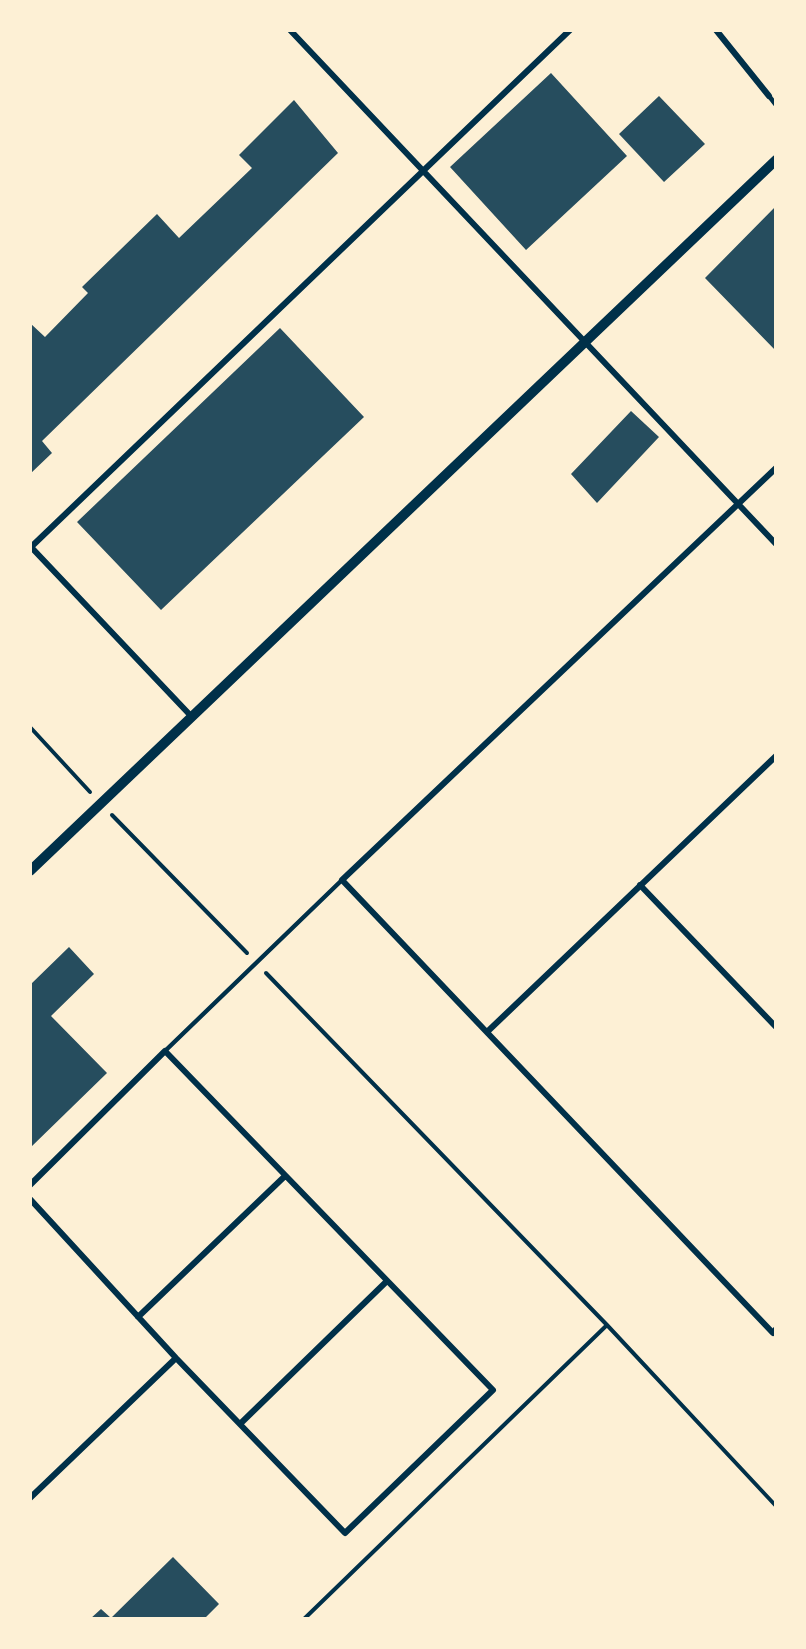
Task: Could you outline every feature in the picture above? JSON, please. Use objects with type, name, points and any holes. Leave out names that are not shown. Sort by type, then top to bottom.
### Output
[{"type":"street","points":[[290,30],[422,171],[586,340],[776,544]]},
{"type":"street","points":[[191,716],[30,548],[570,30]]},
{"type":"street","points":[[716,30],[769,96]]},
{"type":"street","points":[[30,871],[776,160]]},
{"type":"street","points":[[775,1333],[342,880],[776,468]]},
{"type":"street","points":[[487,1032],[776,756]]},
{"type":"street","points":[[640,885],[776,1027]]},
{"type":"street","points":[[30,1185],[165,1051],[493,1390],[345,1533],[176,1358],[30,1199]]},
{"type":"street","points":[[138,1317],[285,1176]]},
{"type":"street","points":[[240,1424],[387,1281]]},
{"type":"street","points":[[30,1498],[176,1358]]},
{"type":"lane","points":[[769,96],[776,105]]},
{"type":"lane","points":[[165,1051],[342,880]]},
{"type":"path","points":[[30,727],[101,804],[607,1325],[776,1506]]},
{"type":"path","points":[[304,1619],[607,1325]]},
{"type":"building","points":[[551,73],[627,156],[526,250],[450,167]]},
{"type":"building","points":[[659,96],[705,144],[664,182],[619,134]]},
{"type":"building","points":[[294,100],[338,153],[42,441],[52,453],[30,474],[30,323],[45,337],[88,293],[82,287],[157,214],[179,238],[252,168],[239,155]]},
{"type":"building","points":[[776,206],[776,351],[705,278]]},
{"type":"building","points":[[280,328],[364,417],[161,610],[77,522]]},
{"type":"building","points":[[631,411],[659,437],[597,503],[571,474]]},
{"type":"building","points":[[69,947],[94,974],[51,1016],[107,1073],[30,1148],[30,985]]},
{"type":"building","points":[[173,1557],[219,1604],[204,1619],[90,1619],[101,1609],[111,1618]]}]
